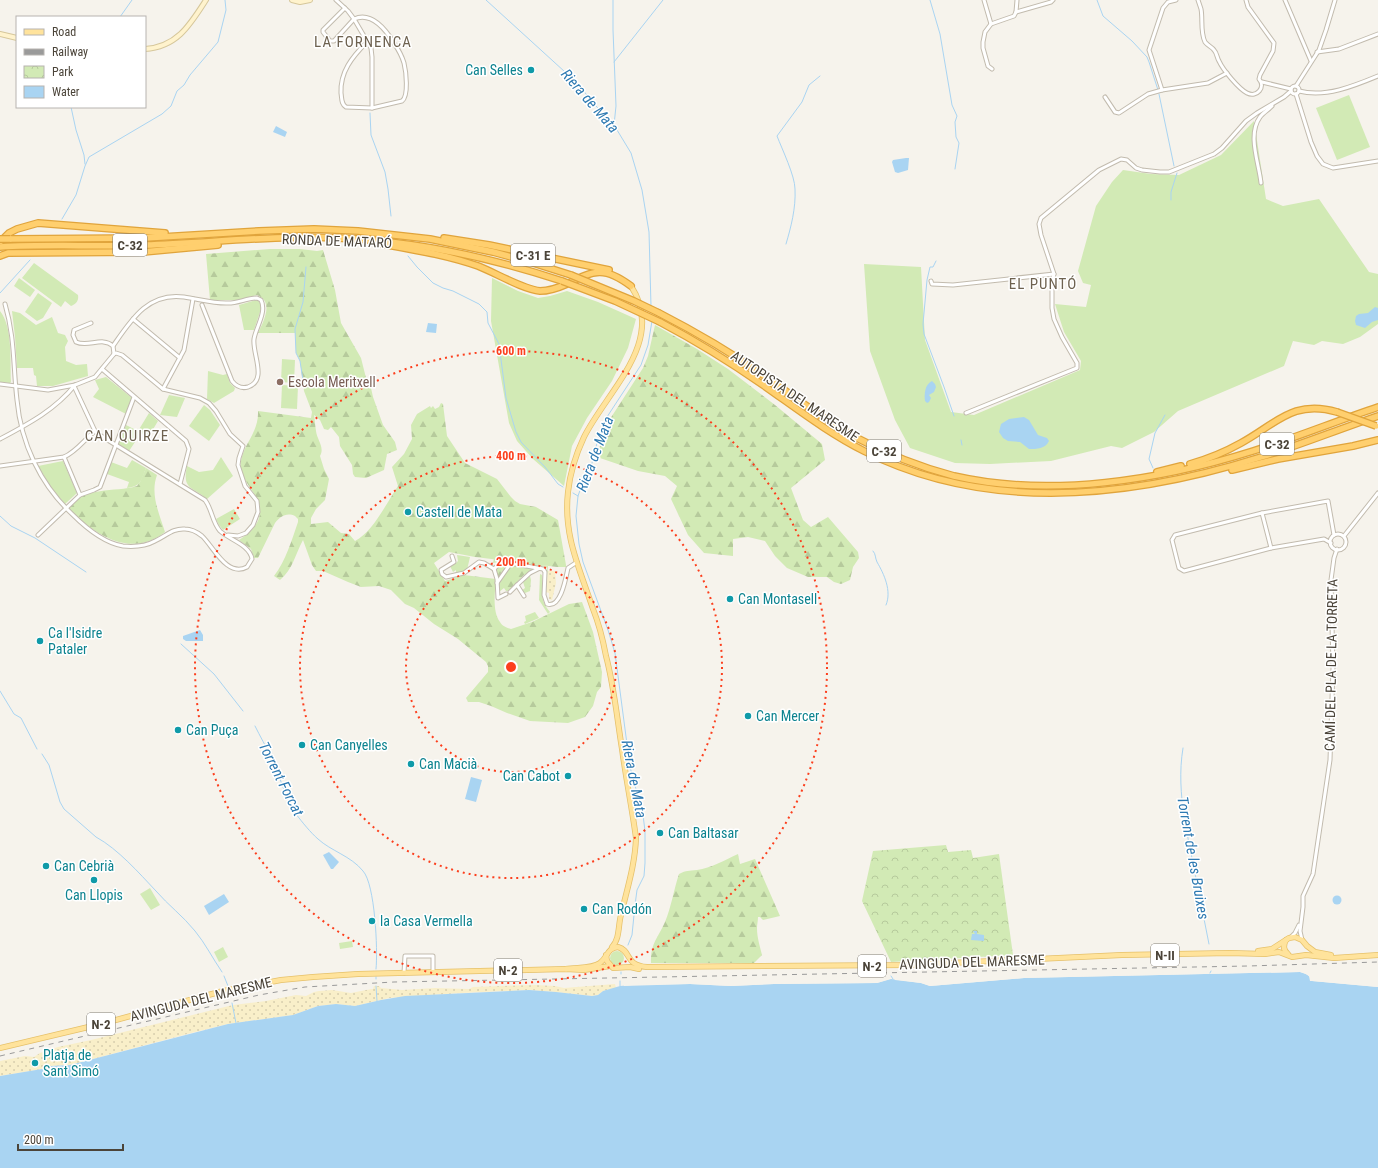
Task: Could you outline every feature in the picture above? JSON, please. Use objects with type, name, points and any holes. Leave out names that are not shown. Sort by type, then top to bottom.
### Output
[{"type":"highway","points":[[0,244],[9,233],[17,228],[38,223],[181,235]]},
{"type":"highway","name":"RONDA DE MATARÓ","points":[[0,244],[10,239],[144,238],[314,229],[379,233],[430,239],[493,252],[530,262],[571,275],[659,313]]},
{"type":"highway","name":"C-31 E","points":[[430,239],[437,237],[482,244],[602,268],[617,274],[629,282],[631,286]]},
{"type":"highway","name":"RONDA DE MATARÓ","points":[[0,244],[144,245],[258,239],[316,238],[395,242],[451,251],[507,264],[562,281],[614,301],[660,322]]},
{"type":"highway","points":[[0,256],[8,253],[143,252],[229,244],[258,239]]},
{"type":"highway","name":"C-31 E","points":[[367,240],[379,244],[421,250],[461,261],[494,272],[527,287],[540,291],[562,287],[587,274],[598,272],[611,274],[631,286]]},
{"type":"highway","name":"AUTOPISTA DEL MARESME","points":[[659,313],[726,350],[833,424],[868,444],[919,465],[960,477],[994,482],[1025,485],[1096,483],[1173,472],[1231,458],[1281,442],[1378,407]]},
{"type":"highway","name":"AUTOPISTA DEL MARESME","points":[[660,322],[724,358],[832,433],[846,441],[898,466],[948,482],[975,488],[1009,492],[1061,493],[1133,487],[1190,477],[1262,457],[1378,416]]},
{"type":"highway","name":"C-32","points":[[1142,477],[1165,469],[1202,461],[1221,454],[1242,443],[1279,418],[1296,411],[1313,408],[1328,409],[1377,426]]},
{"type":"highway","name":"C-32","points":[[1190,477],[1209,475],[1278,459],[1354,446],[1378,440]]},
{"type":"main road","name":"C-31 E","points":[[610,949],[615,944],[621,913],[632,875],[636,838],[612,684],[594,610],[577,562],[568,530],[567,509],[569,484],[573,467],[584,437],[622,379],[632,361],[639,341],[643,325],[642,309],[631,286]]},
{"type":"main road","name":"C-31 E","points":[[618,930],[620,943],[623,949]]},
{"type":"main road","name":"N-II","points":[[1230,953],[1268,950],[1277,947],[1288,939],[1295,937],[1302,941],[1311,950],[1320,953],[1357,957]]},
{"type":"main road","points":[[1288,939],[1284,944],[1284,949],[1289,955]]},
{"type":"main road","points":[[1299,955],[1304,950],[1302,941]]},
{"type":"main road","points":[[610,949],[615,947],[623,949]]},
{"type":"main road","name":"N-2","points":[[606,955],[610,949]]},
{"type":"main road","name":"N-2","points":[[623,949],[627,955]]},
{"type":"main road","name":"N-II","points":[[1122,955],[1279,952],[1292,957],[1299,955],[1334,958],[1378,955]]},
{"type":"main road","points":[[606,955],[610,966]]},
{"type":"main road","name":"AVINGUDA DEL MARESME","points":[[566,969],[596,965],[600,963],[606,955]]},
{"type":"main road","points":[[621,967],[626,963],[627,955]]},
{"type":"main road","name":"AVINGUDA DEL MARESME","points":[[627,955],[632,962],[640,966],[677,967],[908,965],[1122,955]]},
{"type":"main road","name":"N-2","points":[[610,966],[616,968],[621,967]]},
{"type":"main road","name":"AVINGUDA DEL MARESME","points":[[0,1048],[265,982],[313,976],[566,969],[584,970],[610,966]]},
{"type":"main road","name":"AVINGUDA DEL MARESME","points":[[621,967],[647,970],[677,967]]},
{"type":"street","points":[[146,49],[163,46],[175,39],[183,32],[206,0]]},
{"type":"street","points":[[292,0],[300,2],[310,0]]},
{"type":"street","points":[[336,0],[354,19],[372,52],[372,108]]},
{"type":"street","points":[[984,0],[991,24]]},
{"type":"street","points":[[992,69],[988,66],[983,42],[985,32],[991,24],[1014,16],[1016,12],[1017,0]]},
{"type":"street","points":[[1016,12],[1052,2],[1053,0]]},
{"type":"street","points":[[1162,90],[1149,50],[1163,8],[1168,2],[1176,0]]},
{"type":"street","points":[[1198,0],[1201,9],[1203,37],[1209,46],[1214,50],[1227,73],[1242,89],[1251,95],[1257,94],[1261,89],[1262,82],[1259,79],[1260,75],[1273,51],[1274,43],[1248,6],[1246,0]]},
{"type":"street","points":[[1285,0],[1311,61]]},
{"type":"street","points":[[1261,183],[1254,133],[1260,118],[1296,86],[1317,52],[1326,30],[1335,0]]},
{"type":"street","points":[[345,8],[324,30],[324,32],[330,41],[334,41],[354,19],[358,17],[368,17],[378,23],[392,40],[404,63],[406,90],[405,100],[390,105],[372,108],[346,107],[342,103],[343,77],[352,58],[367,42]]},
{"type":"street","points":[[0,34],[16,38]]},
{"type":"street","points":[[1317,52],[1339,49],[1378,34]]},
{"type":"street","points":[[1106,97],[1115,112],[1119,113],[1142,97],[1162,90],[1208,83],[1227,73]]},
{"type":"street","points":[[1262,82],[1298,92],[1326,92],[1339,90],[1378,76]]},
{"type":"street","points":[[1296,86],[1299,88],[1298,92],[1310,142],[1323,164],[1333,168],[1378,161]]},
{"type":"street","points":[[966,413],[1077,368],[1077,363],[1062,337],[1054,319],[1052,308],[1052,283],[1054,274],[1041,235],[1040,220],[1045,214],[1098,170],[1124,158],[1136,168],[1160,172],[1174,170],[1219,151],[1246,121],[1274,104]]},
{"type":"street","points":[[931,281],[932,284],[953,285],[1054,274]]},
{"type":"street","points":[[0,384],[48,390],[75,385],[95,377],[114,354],[113,346],[143,308],[159,299],[174,296],[193,299],[202,303],[232,381],[239,387],[246,388],[250,386],[256,381],[258,374],[254,345],[255,334],[263,312],[262,302],[257,298],[232,303],[202,303],[198,303],[192,305]]},
{"type":"street","points":[[162,389],[180,358],[185,346],[193,299]]},
{"type":"street","points":[[5,304],[13,340],[16,400],[21,428],[34,461],[47,485],[77,520],[105,540],[122,546],[140,546],[149,544],[174,530],[191,529],[204,537],[220,559],[237,569],[241,570],[247,567],[251,562],[251,556],[246,548],[226,535],[218,527],[205,500],[95,431],[75,385]]},
{"type":"street","points":[[133,319],[180,358]]},
{"type":"street","points":[[91,323],[74,330],[73,335],[75,341],[83,344],[108,342],[113,346]]},
{"type":"street","points":[[114,354],[116,353],[122,356],[162,389],[204,400],[216,411],[232,437],[243,446],[238,465],[245,486],[257,501],[258,512],[253,524],[246,533],[238,536],[226,535]]},
{"type":"street","points":[[102,369],[188,444],[189,451],[180,484]]},
{"type":"street","points":[[0,439],[40,417],[56,405],[75,385]]},
{"type":"street","points":[[38,535],[80,495],[100,487],[134,397]]},
{"type":"street","points":[[0,466],[64,457],[95,431]]},
{"type":"street","points":[[64,457],[80,495]]},
{"type":"street","points":[[1344,536],[1378,493]]},
{"type":"street","points":[[1331,543],[1334,535],[1328,501],[1262,513],[1175,535],[1172,540],[1179,568],[1184,571],[1271,548],[1324,539],[1331,543],[1333,547],[1342,549],[1346,545],[1344,536]]},
{"type":"street","points":[[1262,513],[1271,548]]},
{"type":"street","points":[[1334,535],[1339,534],[1344,536]]},
{"type":"street","name":"CAMÍ DEL PLA DE LA TORRETA","points":[[1302,941],[1300,931],[1304,893],[1313,874],[1330,760],[1333,668],[1331,580],[1334,558],[1337,549]]},
{"type":"street","points":[[452,556],[454,562],[441,570],[442,574],[446,577],[464,573],[475,564],[482,562],[494,569],[497,575],[498,598],[506,594]]},
{"type":"street","points":[[494,569],[496,565],[501,562],[540,568],[545,572],[544,595],[547,604],[552,605],[560,596],[564,587],[568,568],[577,562]]},
{"type":"street","points":[[497,583],[511,563]]},
{"type":"street","points":[[510,592],[530,573],[540,568]]},
{"type":"street","points":[[516,585],[524,596]]},
{"type":"street","points":[[1288,939],[1295,933],[1301,922]]},
{"type":"street","points":[[404,973],[405,956],[421,955],[433,956],[434,972]]},
{"type":"green space","points":[[1349,95],[1370,147],[1337,160],[1316,108]]},
{"type":"green space","points":[[1254,121],[1266,199],[1283,206],[1319,199],[1369,272],[1378,274],[1378,324],[1360,337],[1343,344],[1322,341],[1314,345],[1293,341],[1284,366],[1178,411],[1154,432],[1122,448],[1111,446],[1051,461],[990,464],[955,463],[910,448],[895,420],[870,351],[864,264],[921,267],[925,340],[951,412],[974,415],[1080,370],[1081,361],[1064,332],[1055,304],[1086,307],[1091,285],[1083,283],[1078,271],[1096,206],[1112,182],[1123,170],[1151,174],[1179,175],[1221,155]]},
{"type":"green space","points":[[270,249],[323,250],[335,290],[341,323],[361,358],[366,378],[371,388],[383,425],[395,442],[397,450],[387,454],[384,470],[366,478],[355,477],[353,474],[352,465],[340,446],[339,437],[331,427],[328,430],[324,429],[320,420],[314,415],[317,434],[322,450],[320,456],[329,479],[325,500],[316,509],[311,518],[311,524],[328,522],[341,533],[349,534],[355,541],[362,537],[374,524],[398,486],[392,467],[404,454],[412,439],[411,425],[417,414],[430,406],[431,408],[433,406],[435,409],[439,407],[441,403],[443,404],[447,436],[465,463],[497,479],[515,501],[520,504],[536,507],[558,520],[566,567],[475,557],[449,552],[434,563],[445,581],[464,575],[496,579],[495,601],[497,618],[502,625],[511,629],[532,622],[569,604],[582,602],[593,632],[602,672],[601,687],[597,692],[593,706],[585,717],[568,723],[530,721],[479,702],[468,702],[466,698],[488,672],[486,662],[458,639],[434,624],[414,608],[405,604],[391,590],[379,586],[361,587],[323,571],[316,571],[312,565],[303,540],[291,566],[284,576],[280,580],[274,576],[285,557],[293,537],[298,522],[298,519],[295,516],[286,515],[281,517],[275,523],[258,558],[254,558],[251,549],[239,540],[251,531],[259,518],[259,502],[243,476],[241,469],[241,461],[254,431],[258,418],[258,411],[311,418],[312,412],[304,391],[300,361],[296,353],[295,333],[258,333],[265,317],[266,307],[262,298],[257,295],[237,300],[210,300],[206,254]]},
{"type":"green space","points":[[34,263],[78,295],[78,301],[71,306],[65,301],[61,307],[22,278]]},
{"type":"green space","points":[[19,278],[35,290],[30,297],[14,286]]},
{"type":"green space","points":[[492,278],[518,291],[538,298],[567,291],[598,302],[636,319],[628,348],[612,381],[587,418],[572,446],[564,486],[533,459],[517,441],[509,423],[491,321]]},
{"type":"green space","points":[[38,293],[52,303],[43,318],[37,321],[25,312]]},
{"type":"green space","points":[[256,300],[259,301],[261,309],[254,330],[244,330],[239,305]]},
{"type":"green space","points":[[0,311],[7,326],[9,335],[11,355],[10,383],[0,382]]},
{"type":"green space","points":[[12,311],[20,313],[36,325],[52,317],[58,333],[65,335],[68,341],[65,347],[66,361],[76,365],[87,364],[88,376],[53,386],[37,386],[33,368],[17,368]]},
{"type":"green space","points":[[655,325],[728,369],[822,444],[825,460],[791,488],[803,520],[811,527],[828,517],[858,552],[859,558],[853,567],[850,580],[841,584],[834,582],[827,577],[808,577],[787,568],[775,556],[765,541],[748,537],[733,539],[733,556],[704,553],[688,535],[671,499],[677,486],[665,476],[638,471],[597,457],[604,431],[610,419],[643,368],[648,356]]},
{"type":"green space","points":[[282,359],[295,360],[294,383],[281,382]]},
{"type":"green space","points":[[208,371],[223,375],[227,374],[230,383],[235,388],[234,391],[214,403],[207,399]]},
{"type":"green space","points":[[106,377],[132,398],[126,414],[93,397],[99,389],[95,380]]},
{"type":"green space","points":[[282,385],[298,386],[297,409],[281,408]]},
{"type":"green space","points":[[169,395],[185,398],[177,417],[160,415]]},
{"type":"green space","points":[[204,405],[210,410],[220,425],[209,441],[189,426]]},
{"type":"green space","points":[[149,413],[158,421],[149,436],[141,433],[129,451],[118,444],[126,425],[138,431]]},
{"type":"green space","points":[[221,457],[233,476],[207,499],[187,484],[187,466],[199,472],[213,470]]},
{"type":"green space","points":[[132,460],[146,468],[142,479],[136,486],[127,488],[129,482],[107,474],[111,462],[127,468]]},
{"type":"green space","points":[[63,461],[77,493],[65,504],[53,490],[38,466]]},
{"type":"green space","points":[[146,468],[157,475],[154,489],[158,511],[165,532],[152,540],[139,543],[127,543],[114,540],[102,535],[90,527],[69,509],[75,501],[91,493],[137,486]]},
{"type":"green space","points":[[234,509],[240,519],[223,530],[216,519]]},
{"type":"green space","points":[[457,555],[470,557],[467,570],[455,575],[454,573],[456,570],[453,572],[450,566],[458,561]]},
{"type":"green space","points":[[494,558],[548,566],[546,594],[547,567],[504,561],[493,563]]},
{"type":"green space","points":[[508,565],[499,579],[495,570],[501,566]]},
{"type":"green space","points":[[511,565],[535,569],[524,575],[508,591],[504,588],[499,592],[498,585]]},
{"type":"green space","points":[[540,574],[542,575],[544,603],[550,612],[548,614],[539,600]]},
{"type":"green space","points":[[530,576],[530,591],[525,593],[521,591],[525,588],[523,582]]},
{"type":"green space","points":[[535,612],[539,618],[525,624],[525,616]]},
{"type":"green space","points":[[946,845],[948,852],[971,850],[973,858],[999,854],[1013,955],[891,962],[862,901],[873,851]]},
{"type":"green space","points":[[738,854],[740,864],[755,859],[780,916],[763,920],[758,917],[757,928],[762,955],[754,963],[651,963],[653,946],[667,917],[679,874],[686,871],[707,868]]},
{"type":"green space","points":[[150,888],[160,905],[151,910],[140,894]]},
{"type":"green space","points":[[352,941],[353,947],[340,949],[339,943]]},
{"type":"green space","points":[[223,947],[228,957],[219,962],[214,952]]},
{"type":"green space","points":[[617,951],[622,953],[624,958],[622,963],[617,965],[612,963],[610,958],[612,953]]},
{"type":"sand","points":[[548,571],[555,571],[556,583],[552,600],[549,599],[549,593],[546,592]]},
{"type":"sand","points":[[615,984],[616,988],[603,991],[598,995],[592,996],[529,990],[389,998],[355,1006],[336,1004],[318,1006],[293,1015],[228,1024],[70,1065],[51,1066],[42,1069],[0,1076],[0,1061],[25,1056],[34,1057],[40,1053],[58,1047],[233,1005],[266,1001],[296,995],[306,996],[319,991],[332,990],[351,993],[373,989],[374,986],[402,990],[435,988],[469,989],[473,987],[535,985],[564,988]]},
{"type":"water","points":[[276,126],[287,132],[285,137],[273,132]]},
{"type":"water","points":[[909,158],[908,170],[898,173],[895,172],[892,162],[893,160]]},
{"type":"water","points":[[1375,307],[1378,308],[1378,320],[1372,322],[1365,328],[1356,325],[1356,316],[1359,314],[1368,313]]},
{"type":"water","points":[[428,323],[437,324],[436,333],[426,332]]},
{"type":"water","points":[[932,381],[936,387],[934,392],[929,395],[931,398],[927,403],[925,401],[926,390],[928,384]]},
{"type":"water","points":[[1024,417],[1029,420],[1038,435],[1047,438],[1049,441],[1045,446],[1038,449],[1029,449],[1020,442],[1008,441],[1003,438],[999,432],[1001,424],[1009,419]]},
{"type":"water","points":[[200,630],[203,635],[203,641],[186,641],[183,639],[183,636]]},
{"type":"water","points":[[471,777],[482,780],[476,802],[465,799]]},
{"type":"water","points":[[329,852],[339,862],[333,869],[331,869],[323,855]]},
{"type":"water","points":[[224,894],[229,902],[209,915],[204,906]]},
{"type":"water","points":[[1337,895],[1342,900],[1337,905],[1332,900]]},
{"type":"water","points":[[973,931],[977,931],[977,934],[984,935],[984,941],[971,940],[972,934],[975,934]]},
{"type":"water","points":[[1300,972],[1308,975],[1312,981],[1378,987],[1378,1168],[0,1168],[0,1076],[42,1069],[51,1066],[70,1065],[228,1024],[293,1015],[318,1006],[336,1004],[355,1006],[405,996],[529,990],[592,996],[620,986],[632,985],[690,984],[731,986],[877,983],[891,979],[921,983],[930,986],[1024,978]]},
{"type":"pier","points":[[1300,970],[1311,974],[1311,979],[1378,985],[1378,987],[1310,981],[1309,976],[1300,972],[1024,978],[930,986],[921,983],[895,980],[894,978],[921,981],[930,984],[1024,976]]},
{"type":"pier","points":[[890,977],[890,979],[877,983],[731,986],[690,984],[624,986],[623,984],[690,982],[730,984],[877,981]]},
{"type":"waterway","points":[[121,16],[132,0]]},
{"type":"waterway","points":[[62,219],[76,195],[89,157],[162,114],[171,106],[177,91],[184,85],[190,75],[218,42],[226,10],[225,0]]},
{"type":"waterway","name":"Riera de Mata","points":[[486,0],[576,82],[614,125],[631,153],[642,190],[649,232],[651,306]]},
{"type":"waterway","points":[[613,0],[616,106],[614,125]]},
{"type":"waterway","points":[[614,62],[663,0]]},
{"type":"waterway","points":[[930,0],[940,34],[952,105],[957,116],[955,122],[956,137],[959,143],[955,169]]},
{"type":"waterway","name":"Torrent de les Bruixes","points":[[1097,0],[1103,16],[1132,41],[1147,57],[1158,90]]},
{"type":"waterway","points":[[786,244],[794,210],[795,189],[791,170],[777,136],[802,102],[809,85],[820,76]]},
{"type":"waterway","name":"Torrent de les Bruixes","points":[[1159,94],[1174,166]]},
{"type":"waterway","points":[[71,108],[85,164]]},
{"type":"waterway","points":[[370,113],[371,135],[385,172],[391,216]]},
{"type":"waterway","name":"Torrent de les Bruixes","points":[[1171,200],[1171,192],[1177,173]]},
{"type":"waterway","points":[[408,256],[433,283],[479,304],[487,312],[488,323],[499,344],[506,398],[516,432],[521,442],[545,467],[558,484],[563,487]]},
{"type":"waterway","points":[[0,293],[30,260]]},
{"type":"waterway","points":[[936,261],[933,267],[930,267],[927,280],[923,324],[924,334],[954,416]]},
{"type":"waterway","points":[[304,387],[300,361],[296,353],[295,329],[303,302],[306,267]]},
{"type":"waterway","name":"Riera de Mata","points":[[628,945],[632,935],[637,890],[644,876],[645,831],[643,815],[630,767],[615,653],[583,562],[579,544],[576,516],[578,496],[585,476],[592,463],[598,439],[605,420],[641,365],[648,345],[652,321]]},
{"type":"waterway","name":"Torrent de les Bruixes","points":[[1153,468],[1149,459],[1155,433],[1165,415]]},
{"type":"waterway","points":[[961,440],[962,445]]},
{"type":"waterway","name":"Riera de Mata","points":[[573,493],[578,496]]},
{"type":"waterway","name":"Torrent Forcat","points":[[0,516],[11,526],[35,538],[86,572]]},
{"type":"waterway","points":[[873,551],[888,588],[888,600],[886,605]]},
{"type":"waterway","name":"Torrent Forcat","points":[[181,644],[214,674],[243,711]]},
{"type":"waterway","points":[[0,691],[14,714],[21,718],[37,749]]},
{"type":"waterway","name":"Torrent Forcat","points":[[255,726],[272,758],[286,794],[296,814],[318,839],[353,861],[363,871],[367,878],[375,918],[376,969]]},
{"type":"waterway","name":"Torrent de les Bruixes","points":[[1183,748],[1181,783],[1184,818],[1209,944]]},
{"type":"waterway","points":[[42,754],[49,765],[60,802],[64,809],[96,837],[120,855],[186,920],[202,941],[222,972]]},
{"type":"waterway","points":[[224,976],[228,986]]},
{"type":"waterway","name":"Riera de Mata","points":[[620,981],[620,986]]},
{"type":"waterway","name":"Torrent Forcat","points":[[376,986],[377,1001]]},
{"type":"waterway","points":[[232,1003],[236,1023]]},
{"type":"railway","points":[[0,1056],[259,995],[305,987],[394,982],[1248,966],[1378,962]]},
{"type":"place","name":"Can Selles","points":[[531,70]]},
{"type":"place","name":"Escola Meritxell","points":[[280,382]]},
{"type":"place","name":"Castell de Mata","points":[[408,512]]},
{"type":"place","name":"Can Montasell","points":[[730,599]]},
{"type":"place","name":"Ca l'Isidre Pataler","points":[[40,641]]},
{"type":"place","name":"Can Mercer","points":[[748,716]]},
{"type":"place","name":"Can Puça","points":[[178,730]]},
{"type":"place","name":"Can Canyelles","points":[[302,745]]},
{"type":"place","name":"Can Macià","points":[[411,764]]},
{"type":"place","name":"Can Cabot","points":[[568,776]]},
{"type":"place","name":"Can Baltasar","points":[[660,833]]},
{"type":"place","name":"Can Cebrià","points":[[46,866]]},
{"type":"place","name":"Can Llopis","points":[[94,880]]},
{"type":"place","name":"Can Rodón","points":[[584,909]]},
{"type":"place","name":"la Casa Vermella","points":[[372,921]]},
{"type":"place","name":"Platja de Sant Simó","points":[[35,1063]]},
{"type":"district","name":"LA FORNENCA","points":[[363,42]]},
{"type":"district","name":"EL PUNTÓ","points":[[1043,284]]},
{"type":"district","name":"CAN QUIRZE","points":[[127,436]]}]
